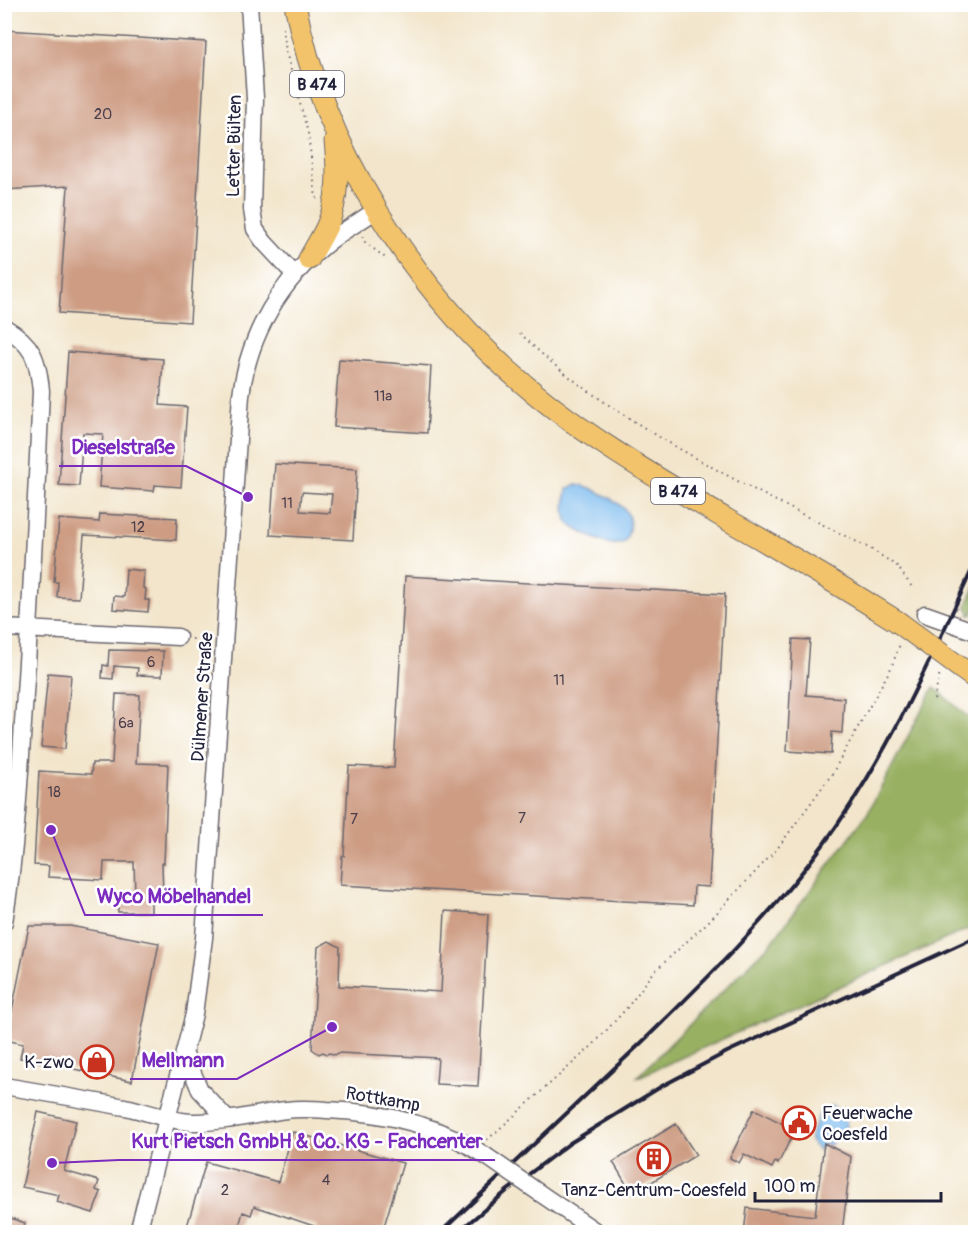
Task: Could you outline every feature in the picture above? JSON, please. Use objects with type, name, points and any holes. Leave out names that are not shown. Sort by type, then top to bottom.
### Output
[{"type":"main road","name":"B 474","points":[[295,4],[304,50],[335,131],[376,210],[428,285],[475,338],[526,386],[596,439],[653,476],[898,622],[969,674]]},
{"type":"main road","points":[[301,266],[328,225],[334,203],[337,163],[335,131]]},
{"type":"street","name":"Letter Bülten","points":[[249,4],[255,98],[252,210],[255,229],[264,242],[301,266]]},
{"type":"street","name":"Dülmener Straße","points":[[138,1233],[185,1055],[194,1014],[204,938],[242,384],[260,326],[276,298],[301,266],[331,240],[376,210]]},
{"type":"street","points":[[4,327],[22,338],[33,354],[39,370],[42,391],[30,629],[13,870],[4,922]]},
{"type":"street","points":[[925,614],[975,632]]},
{"type":"street","points":[[4,628],[178,637]]},
{"type":"street","points":[[185,1055],[200,1090],[227,1119]]},
{"type":"street","name":"Rottkamp","points":[[4,1086],[125,1107],[168,1120],[194,1122],[227,1119],[256,1116],[287,1109],[380,1114],[419,1123],[445,1133],[480,1153],[597,1233]]},
{"type":"path","points":[[283,26],[286,52],[308,133],[316,198],[334,203]]},
{"type":"path","points":[[520,333],[539,353],[591,395],[692,456],[871,549],[897,566],[912,586]]},
{"type":"path","points":[[178,637],[226,641]]},
{"type":"path","points":[[480,1153],[495,1134],[593,1045],[626,1009],[654,972],[710,920],[777,849],[832,774],[891,668]]},
{"type":"green space","points":[[975,587],[975,607],[972,615],[969,615],[970,612],[966,606]]},
{"type":"green space","points":[[934,687],[975,723],[975,926],[636,1078],[771,943],[867,814]]},
{"type":"water","points":[[576,484],[605,495],[625,510],[630,526],[624,542],[615,544],[604,542],[582,532],[568,522],[565,510],[567,489]]},
{"type":"water","points":[[832,1105],[843,1112],[847,1125],[829,1146],[824,1143],[819,1150],[813,1145],[810,1137],[820,1112]]},
{"type":"building","points":[[4,30],[206,42],[190,322],[59,313],[68,186],[4,190]]},
{"type":"building","points":[[68,352],[163,359],[160,405],[187,407],[181,487],[155,485],[154,491],[99,487],[103,434],[83,433],[79,486],[59,485]]},
{"type":"building","points":[[339,359],[431,366],[427,433],[334,427]]},
{"type":"building","points":[[275,464],[357,469],[353,540],[270,535]],"holes":[[[302,492],[332,494],[330,513],[300,511]]]},
{"type":"building","points":[[100,514],[177,518],[176,540],[84,535],[79,598],[57,597],[58,582],[54,582],[59,519],[99,522]]},
{"type":"building","points":[[126,569],[144,571],[143,588],[146,589],[145,600],[149,600],[148,612],[113,609],[114,596],[124,597]]},
{"type":"building","points":[[405,576],[725,594],[709,887],[694,886],[693,905],[340,885],[342,856],[344,856],[349,766],[394,768]]},
{"type":"building","points":[[793,639],[810,640],[806,695],[844,698],[842,733],[832,732],[831,754],[787,751]]},
{"type":"building","points":[[109,650],[163,651],[162,676],[137,675],[138,668],[114,666],[113,679],[102,678],[103,665],[108,666]]},
{"type":"building","points":[[48,673],[71,675],[65,749],[41,747]]},
{"type":"building","points":[[116,694],[140,695],[136,763],[168,764],[164,863],[162,863],[163,895],[151,895],[151,912],[118,912],[117,896],[135,895],[134,862],[104,862],[103,880],[48,877],[49,866],[34,865],[39,771],[91,774],[92,763],[112,763]]},
{"type":"building","points":[[445,911],[488,914],[478,1086],[436,1084],[438,1058],[338,1053],[335,1055],[323,1052],[319,1054],[312,1049],[318,947],[329,941],[340,947],[339,986],[441,992]]},
{"type":"building","points":[[29,926],[70,926],[159,943],[132,1081],[20,1058],[23,1044],[6,1040]]},
{"type":"building","points":[[754,1109],[795,1130],[778,1164],[775,1162],[772,1168],[744,1154],[739,1163],[730,1158]]},
{"type":"building","points":[[38,1112],[76,1121],[64,1171],[99,1181],[96,1190],[101,1192],[93,1213],[57,1202],[59,1195],[22,1187]]},
{"type":"building","name":"Tanz-Centrum-Coesfeld","points":[[676,1124],[696,1155],[632,1194],[613,1162]]},
{"type":"building","points":[[293,1132],[403,1163],[382,1233],[315,1233],[317,1227],[254,1206],[251,1215],[243,1212],[237,1233],[185,1233],[206,1162],[278,1182]]},
{"type":"building","points":[[824,1143],[851,1157],[842,1233],[744,1233],[747,1208],[815,1216]]},
{"type":"building","points":[[8,1217],[25,1223],[22,1233],[4,1233]]},
{"type":"railway","points":[[441,1232],[688,997],[758,924],[802,872],[868,778],[925,671],[976,561]]},
{"type":"railway","points":[[458,1232],[570,1143],[662,1086],[727,1052],[976,937]]},
{"type":"place","name":"Dieselstraße","points":[[248,497]]},
{"type":"place","name":"Wyco Möbelhandel","points":[[51,830]]},
{"type":"place","name":"Mellmann","points":[[332,1027]]},
{"type":"place","name":"K-zwo","points":[[97,1062]]},
{"type":"place","name":"Feuerwache Coesfeld","points":[[799,1123]]},
{"type":"place","name":"Tanz-Centrum-Coesfeld","points":[[654,1159]]},
{"type":"place","name":"Kurt Pietsch GmbH & Co. KG - Fachcenter","points":[[52,1163]]}]
